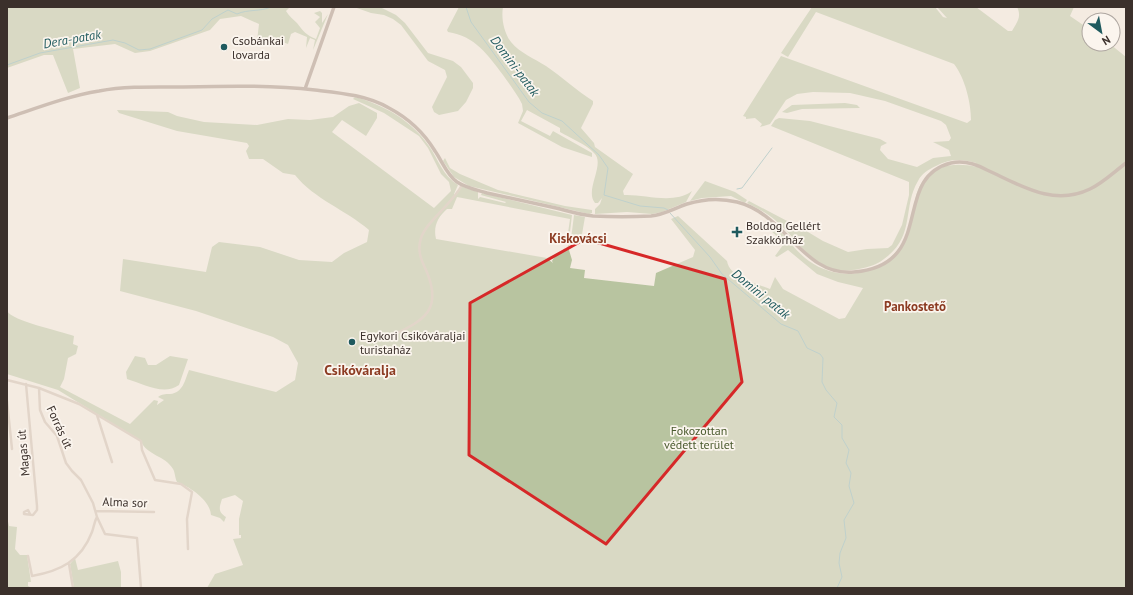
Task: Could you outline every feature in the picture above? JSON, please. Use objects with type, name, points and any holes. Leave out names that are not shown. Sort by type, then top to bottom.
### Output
[{"type":"main road","points":[[305,89],[334,7]]},
{"type":"main road","points":[[7,118],[80,95],[110,89],[253,85],[305,89],[360,96],[376,101],[396,112],[414,125],[425,136],[451,176],[462,185],[481,191],[594,216],[651,216],[705,200],[722,200],[741,203],[754,208],[770,218],[807,255],[820,265],[835,272],[850,273],[876,267],[895,254],[902,246],[909,231],[920,185],[932,172],[947,164],[969,163],[1035,192],[1059,196],[1087,190],[1126,163]]},
{"type":"street","points":[[393,335],[420,321],[428,313],[432,290],[420,257],[420,240],[424,231],[455,198],[462,185]]},
{"type":"street","points":[[7,380],[39,388],[79,404],[141,441],[142,450],[155,480],[181,484],[192,492],[187,519],[188,549]]},
{"type":"street","name":"Magas út","points":[[26,384],[38,506],[35,513],[30,514]]},
{"type":"street","name":"Forrás út","points":[[39,388],[40,410],[45,422],[58,436],[66,463],[81,480],[105,534],[137,538],[141,588]]},
{"type":"street","points":[[7,401],[12,449]]},
{"type":"street","points":[[97,415],[112,462]]},
{"type":"street","name":"Alma sor","points":[[96,511],[154,512]]},
{"type":"street","points":[[28,556],[32,576],[55,571],[70,564],[85,545],[97,516]]},
{"type":"street","points":[[70,564],[73,588]]},
{"type":"highlighted area","points":[[585,239],[725,279],[742,382],[606,544],[469,455],[470,303]]},
{"type":"green space","points":[[7,7],[290,7],[286,11],[288,14],[305,32],[316,39],[320,28],[315,22],[320,17],[314,13],[320,11],[322,13],[322,23],[328,14],[313,50],[315,40],[310,38],[306,48],[307,37],[295,32],[291,34],[288,44],[269,37],[263,40],[262,45],[260,45],[260,42],[257,41],[259,24],[241,16],[220,19],[210,30],[150,51],[135,53],[115,44],[73,49],[80,88],[68,93],[53,55],[44,55],[7,68]]},
{"type":"green space","points":[[354,7],[380,7],[396,15],[405,23],[428,53],[453,61],[461,67],[473,83],[473,88],[466,102],[458,111],[439,115],[434,112],[432,107],[447,77],[445,70],[428,61],[401,25],[384,15],[371,13]]},
{"type":"green space","points":[[459,7],[503,7],[502,16],[505,30],[511,42],[523,53],[546,66],[593,101],[593,104],[581,128],[594,143],[595,147],[633,174],[623,191],[624,195],[668,198],[684,195],[692,191],[686,202],[662,212],[652,214],[627,212],[595,214],[595,209],[600,204],[602,198],[598,203],[595,203],[592,198],[593,184],[598,164],[594,153],[582,144],[560,132],[560,128],[527,110],[521,121],[550,136],[553,131],[592,153],[592,157],[562,147],[518,123],[523,111],[522,104],[497,68],[486,54],[473,42],[458,34],[448,32],[447,30]]},
{"type":"green space","name":"Fokozottan védett terület","points":[[812,7],[935,7],[943,17],[947,18],[937,7],[976,7],[1008,31],[1012,31],[1019,17],[1017,7],[1074,7],[1070,16],[1081,24],[1081,52],[1120,52],[1126,57],[1126,588],[207,588],[215,574],[243,565],[233,539],[241,538],[241,535],[239,535],[239,519],[243,501],[235,495],[222,499],[220,510],[226,517],[224,522],[220,518],[211,515],[210,509],[203,499],[188,487],[177,482],[174,470],[170,465],[166,461],[151,453],[141,441],[58,390],[7,374],[7,311],[11,315],[27,322],[74,336],[73,344],[78,346],[76,354],[68,358],[64,379],[60,387],[130,424],[154,400],[158,401],[157,405],[164,400],[158,397],[165,394],[174,393],[181,389],[189,370],[276,392],[295,380],[298,363],[288,345],[273,337],[196,311],[120,291],[123,259],[206,272],[212,247],[219,242],[260,247],[299,260],[332,262],[344,253],[367,242],[369,230],[311,191],[295,175],[283,173],[263,159],[249,159],[246,151],[249,146],[247,143],[177,131],[119,113],[117,110],[168,112],[177,116],[204,122],[257,125],[288,119],[310,120],[333,117],[349,106],[359,103],[377,113],[377,118],[366,136],[342,120],[332,132],[434,208],[451,191],[449,182],[441,174],[428,148],[419,136],[384,113],[353,99],[355,97],[366,100],[386,109],[414,128],[429,146],[448,177],[458,185],[454,194],[455,196],[461,187],[463,187],[478,192],[478,199],[480,197],[506,202],[481,195],[482,193],[572,215],[570,232],[568,233],[570,219],[457,197],[452,209],[447,209],[437,222],[435,230],[436,239],[547,258],[563,250],[565,247],[564,250],[548,259],[553,263],[552,261],[554,258],[566,249],[570,241],[569,250],[572,260],[570,268],[585,270],[584,278],[654,286],[656,273],[693,257],[695,250],[671,219],[678,216],[727,261],[729,267],[738,276],[770,289],[775,277],[783,289],[839,319],[845,318],[863,288],[838,282],[817,274],[788,250],[777,257],[775,256],[783,245],[783,242],[768,228],[767,224],[771,222],[804,257],[824,269],[839,273],[854,273],[869,270],[882,264],[894,254],[903,241],[912,220],[916,196],[920,185],[930,174],[942,167],[963,165],[977,167],[976,163],[951,160],[941,163],[919,178],[910,201],[905,231],[901,241],[894,250],[881,261],[872,266],[859,269],[832,269],[811,257],[775,220],[747,203],[749,201],[823,241],[848,252],[888,248],[892,245],[902,225],[909,195],[909,182],[771,126],[775,120],[779,118],[810,121],[880,139],[887,143],[881,146],[880,150],[888,159],[917,167],[933,158],[951,156],[949,150],[933,142],[949,141],[951,138],[946,125],[941,121],[885,101],[850,93],[813,92],[797,94],[786,100],[770,124],[760,127],[762,124],[755,118],[746,119],[746,117],[743,116],[781,56],[967,123],[971,120],[967,91],[954,64],[816,12],[788,57],[781,53]]},
{"type":"green space","points":[[845,103],[857,105],[860,108],[802,109],[787,113],[782,112],[792,105]]},
{"type":"green space","points":[[445,158],[450,168],[460,174],[498,190],[565,206],[592,210],[592,213],[589,214],[469,186],[454,177],[443,161]]},
{"type":"green space","points":[[705,181],[735,192],[747,200],[745,203],[731,196],[702,198],[690,201]]},
{"type":"green space","points":[[574,215],[585,217],[581,240],[571,239]]},
{"type":"green space","points":[[135,356],[145,358],[148,365],[156,365],[170,356],[188,359],[179,385],[173,388],[160,389],[127,379],[126,372]]},
{"type":"green space","points":[[7,517],[9,526],[17,527],[15,549],[20,555],[27,555],[31,582],[28,582],[28,586],[32,588],[7,588]]},
{"type":"green space","points":[[75,558],[78,570],[118,561],[121,572],[121,588],[74,588],[70,564]]},
{"type":"waterway","name":"Dera-patak","points":[[7,65],[40,53],[113,40],[125,43],[139,50],[150,49],[202,30],[212,19],[228,10],[237,14],[263,10],[271,7]]},
{"type":"waterway","name":"Domini-patak","points":[[466,7],[471,22],[529,102],[542,113],[562,121],[599,155],[608,168],[604,195],[640,206],[664,208],[668,210]]},
{"type":"waterway","points":[[737,189],[742,188],[772,148]]},
{"type":"waterway","name":"Domini patak","points":[[670,213],[710,257],[722,274],[781,324],[798,331],[807,348],[820,354],[823,358],[822,382],[826,390],[837,403],[834,417],[842,425],[842,438],[849,450],[846,463],[851,473],[849,486],[854,503],[844,520],[846,538],[840,553],[839,563],[842,577],[837,588]]},
{"type":"place","name":"Csobánkai lovarda","points":[[224,47]]},
{"type":"place","name":"Boldog Gellért Szakkórház","points":[[737,232]]},
{"type":"place","name":"Egykori Csikóváraljai turistaház","points":[[352,342]]},
{"type":"district","name":"Kiskovácsi","points":[[578,238]]},
{"type":"district","name":"Pankostető","points":[[915,306]]},
{"type":"district","name":"Csikóváralja","points":[[360,370]]}]
